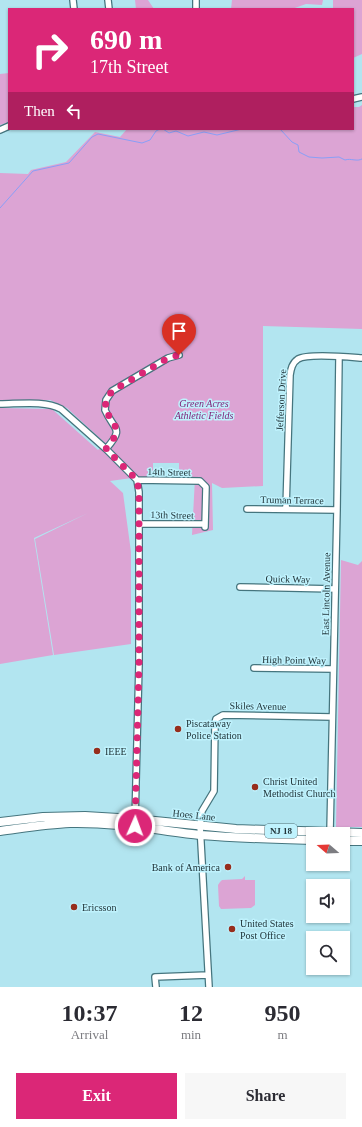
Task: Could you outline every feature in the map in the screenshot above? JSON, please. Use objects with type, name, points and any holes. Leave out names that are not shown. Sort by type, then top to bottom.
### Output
[{"type":"highway","name":"Hoes Lane","points":[[0,822],[85,816],[135,822],[243,830],[306,831]]},
{"type":"highway","name":"Hoes Lane","points":[[0,831],[69,823],[99,824],[135,822],[201,835],[306,840]]},
{"type":"highway","name":"Hoes Lane","points":[[350,833],[362,833]]},
{"type":"highway","points":[[350,841],[362,841]]},
{"type":"street","points":[[106,449],[116,433],[115,425],[105,410],[106,400],[112,391],[168,358],[179,355]]},
{"type":"street","name":"Jefferson Drive","points":[[286,509],[290,375],[292,366],[298,359],[310,356],[362,358]]},
{"type":"street","name":"East Lincoln Avenue","points":[[330,827],[339,357]]},
{"type":"street","points":[[0,404],[54,405],[61,409],[106,449],[137,480],[139,492],[139,664],[135,822]]},
{"type":"street","name":"14th Street","points":[[137,480],[200,481],[206,487],[205,526]]},
{"type":"street","name":"Truman Terrace","points":[[248,509],[337,510]]},
{"type":"street","name":"13th Street","points":[[139,524],[205,526]]},
{"type":"street","name":"Quick Way","points":[[240,587],[335,589]]},
{"type":"street","name":"High Point Way","points":[[254,668],[333,669]]},
{"type":"street","name":"Skiles Avenue","points":[[209,987],[200,826],[202,811],[214,791],[216,719],[219,716],[224,715],[332,717]]},
{"type":"street","points":[[156,987],[155,977],[208,975]]},
{"type":"green space","points":[[135,0],[148,0],[153,8],[136,8]]},
{"type":"green space","points":[[232,0],[323,0],[322,5],[306,4],[295,8],[231,8]]},
{"type":"green space","points":[[333,0],[362,0],[362,54],[354,58],[354,8],[333,8]]},
{"type":"green space","points":[[8,73],[8,122],[0,125],[0,74]]},
{"type":"green space","name":"Green Acres Athletic Fields","points":[[362,105],[362,329],[263,326],[263,486],[222,488],[212,483],[213,530],[192,535],[195,478],[180,478],[179,463],[153,463],[153,474],[151,477],[110,481],[123,493],[131,552],[131,644],[54,655],[35,539],[88,513],[34,538],[53,655],[0,664],[0,408],[52,409],[98,450],[105,443],[67,408],[50,400],[0,400],[0,173],[28,174],[31,170],[66,162],[95,132],[120,137],[126,130],[354,130],[354,107],[359,107]]},
{"type":"green space","points":[[341,560],[358,565],[362,561],[362,827],[336,827]]},
{"type":"green space","points":[[245,876],[245,880],[255,880],[255,905],[251,908],[221,909],[219,906],[218,885],[220,882],[222,880],[242,879]]},
{"type":"waterway","points":[[0,208],[33,171],[69,163],[92,137],[98,134],[142,143],[150,140],[158,130]]},
{"type":"waterway","points":[[164,130],[169,133],[176,131],[188,136],[204,132],[217,135],[238,130]]},
{"type":"waterway","points":[[281,130],[292,142],[298,145],[299,152],[309,157],[339,157],[345,160],[362,159]]},
{"type":"place","name":"Piscataway Police Station","points":[[178,729]]},
{"type":"place","name":"IEEE","points":[[97,751]]},
{"type":"place","name":"Christ United Methodist Church","points":[[255,787]]},
{"type":"place","name":"Bank of America","points":[[228,867]]},
{"type":"place","name":"Ericsson","points":[[74,907]]},
{"type":"place","name":"United States Post Office","points":[[232,929]]},
{"type":"route","points":[[135,826],[139,664],[139,485],[137,480],[106,449],[114,438],[116,430],[115,425],[106,413],[105,403],[114,388],[168,358],[179,355]]}]
